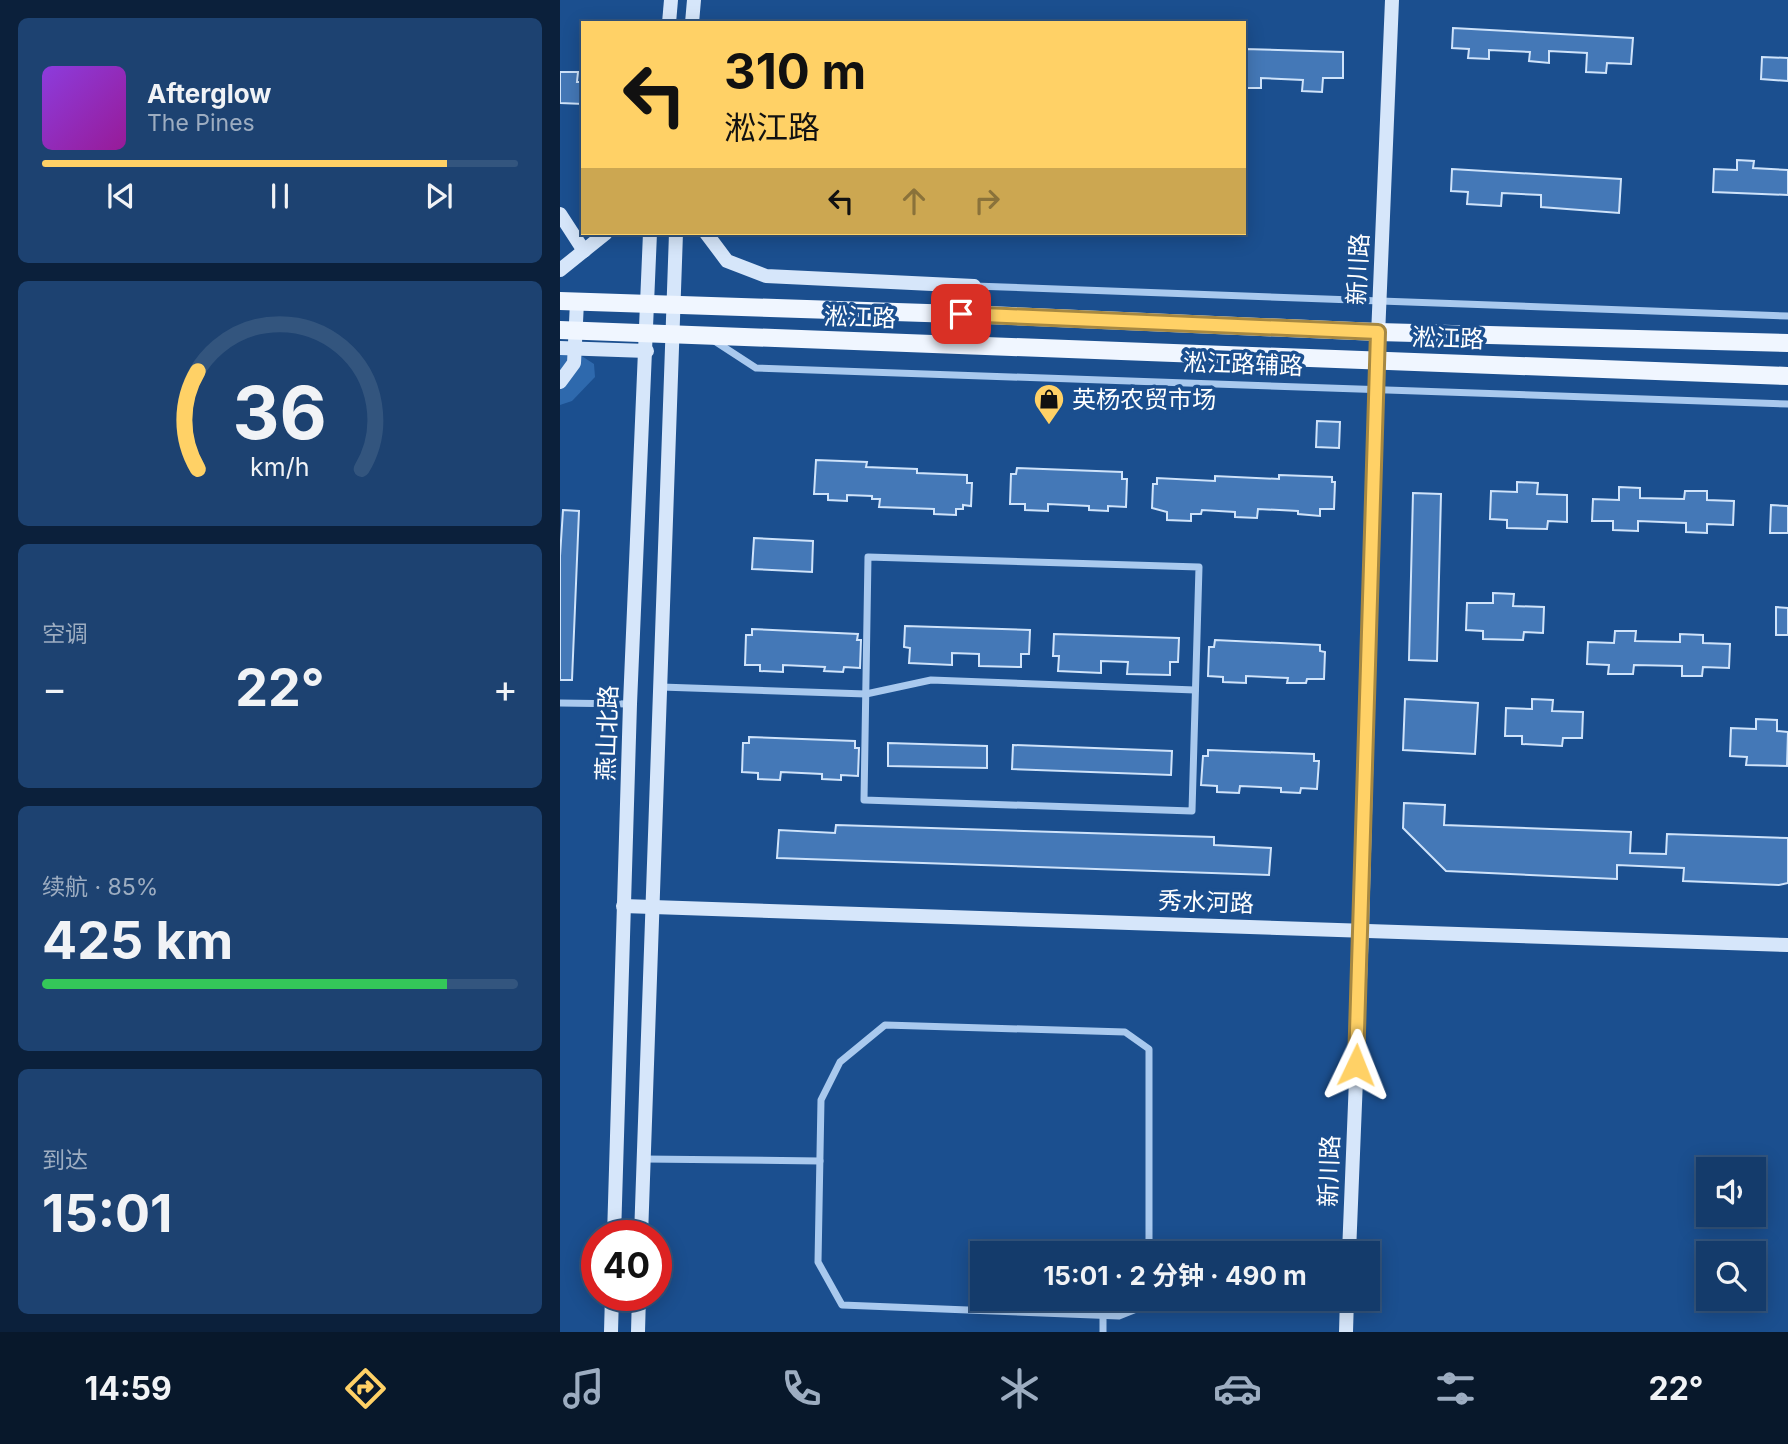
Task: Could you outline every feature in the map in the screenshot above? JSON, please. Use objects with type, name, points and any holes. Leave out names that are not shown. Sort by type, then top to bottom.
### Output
[{"type":"main road","name":"淞江路","points":[[568,301],[1378,332],[1788,343]]},
{"type":"main road","name":"淞江路","points":[[568,339],[647,342],[672,335],[706,336],[1788,376]]},
{"type":"street","points":[[669,21],[671,0]]},
{"type":"street","points":[[692,21],[694,0]]},
{"type":"street","name":"新川路","points":[[1349,1241],[1362,930],[1376,388],[1392,0]]},
{"type":"street","points":[[560,214],[584,251]]},
{"type":"street","points":[[560,270],[604,235]]},
{"type":"street","name":"燕山北路","points":[[614,1220],[623,906],[650,235]]},
{"type":"street","points":[[641,1220],[676,235]]},
{"type":"street","points":[[708,235],[727,261],[766,276],[1788,316]]},
{"type":"street","points":[[974,286],[987,315]]},
{"type":"street","points":[[560,382],[574,363],[568,339],[568,301]]},
{"type":"street","name":"淞江路辅路","points":[[706,336],[756,368],[1788,404]]},
{"type":"street","points":[[868,557],[1199,567],[1192,811],[864,800],[866,694],[868,557]]},
{"type":"street","points":[[661,687],[866,694],[931,680],[1195,690]]},
{"type":"street","points":[[560,703],[631,704]]},
{"type":"street","name":"秀水河路","points":[[623,906],[1788,945]]},
{"type":"street","points":[[1132,1311],[1119,1316],[842,1305],[818,1262],[821,1100],[840,1062],[885,1024],[1125,1032],[1149,1049],[1149,1241]]},
{"type":"street","points":[[643,1159],[820,1161]]},
{"type":"street","points":[[611,1332],[612,1311]]},
{"type":"street","points":[[638,1332],[639,1311]]},
{"type":"street","points":[[1346,1332],[1347,1311]]},
{"type":"street","points":[[1103,1315],[1103,1332]]},
{"type":"shaded area","points":[[560,342],[594,364],[595,377],[572,401],[560,405]]},
{"type":"building","points":[[1453,28],[1633,38],[1631,64],[1607,63],[1606,73],[1586,72],[1587,53],[1549,51],[1549,63],[1529,61],[1530,52],[1489,50],[1489,59],[1468,58],[1469,49],[1452,48]]},
{"type":"building","points":[[1246,49],[1343,52],[1343,78],[1323,78],[1322,92],[1302,91],[1303,80],[1261,78],[1261,88],[1246,88]]},
{"type":"building","points":[[1762,57],[1788,58],[1788,81],[1761,79]]},
{"type":"building","points":[[560,72],[578,72],[581,104],[560,103]]},
{"type":"building","points":[[1737,160],[1754,161],[1753,168],[1788,170],[1788,195],[1713,192],[1714,169],[1737,170]]},
{"type":"building","points":[[1452,169],[1621,179],[1619,213],[1541,207],[1541,195],[1502,193],[1501,206],[1467,204],[1468,192],[1451,191]]},
{"type":"building","points":[[1317,421],[1340,422],[1339,448],[1316,447]]},
{"type":"building","points":[[816,460],[867,462],[866,467],[967,475],[967,483],[972,483],[971,506],[963,505],[963,509],[956,509],[956,515],[934,514],[934,509],[879,507],[880,499],[872,499],[872,496],[847,495],[847,501],[828,500],[828,494],[814,494]]},
{"type":"building","points":[[1017,468],[1122,472],[1122,479],[1127,479],[1126,507],[1108,506],[1108,511],[1089,510],[1089,506],[1048,504],[1048,511],[1025,510],[1025,504],[1010,504],[1011,474],[1016,474]]},
{"type":"building","points":[[1279,475],[1332,477],[1332,482],[1335,482],[1334,509],[1320,509],[1320,516],[1298,514],[1298,511],[1258,509],[1257,518],[1235,517],[1235,512],[1202,510],[1201,514],[1191,514],[1191,521],[1167,520],[1167,512],[1152,508],[1153,484],[1157,484],[1157,478],[1215,481],[1215,476],[1279,479]]},
{"type":"building","points":[[1517,482],[1538,483],[1537,494],[1567,495],[1567,522],[1548,521],[1547,529],[1507,528],[1507,520],[1490,519],[1491,491],[1517,492]]},
{"type":"building","points":[[1619,487],[1640,488],[1640,498],[1684,499],[1685,491],[1707,491],[1707,500],[1734,501],[1733,525],[1707,524],[1707,533],[1686,532],[1686,523],[1638,521],[1638,531],[1613,530],[1613,521],[1592,521],[1593,499],[1619,500]]},
{"type":"building","points":[[1413,493],[1441,494],[1437,661],[1409,660]]},
{"type":"building","points":[[1771,505],[1788,506],[1788,533],[1770,533]]},
{"type":"building","points":[[563,510],[579,511],[572,680],[560,680],[560,556]]},
{"type":"building","points":[[754,538],[813,541],[812,572],[752,569]]},
{"type":"building","points":[[1493,593],[1514,594],[1513,606],[1544,607],[1543,633],[1524,632],[1523,640],[1483,639],[1483,631],[1466,630],[1467,603],[1493,603]]},
{"type":"building","points":[[1776,607],[1788,608],[1788,635],[1776,635]]},
{"type":"building","points":[[905,626],[1030,630],[1029,654],[1021,654],[1021,667],[979,666],[979,654],[952,653],[952,665],[909,663],[910,648],[904,647]]},
{"type":"building","points":[[752,629],[858,634],[857,640],[861,640],[860,668],[844,667],[843,672],[824,671],[825,667],[783,665],[783,672],[760,671],[760,665],[745,665],[746,635],[752,635]]},
{"type":"building","points":[[1615,631],[1636,631],[1635,641],[1680,642],[1680,634],[1703,635],[1703,643],[1730,644],[1729,668],[1703,667],[1702,676],[1682,676],[1682,666],[1634,665],[1633,674],[1608,674],[1609,665],[1587,664],[1588,642],[1614,643]]},
{"type":"building","points":[[1054,634],[1179,638],[1178,662],[1170,662],[1170,675],[1127,674],[1128,662],[1101,661],[1101,673],[1058,671],[1059,656],[1053,656]]},
{"type":"building","points":[[1215,640],[1320,645],[1320,651],[1325,652],[1324,679],[1287,683],[1288,678],[1246,676],[1246,683],[1223,682],[1223,677],[1208,676],[1209,647],[1214,647]]},
{"type":"building","points":[[1405,699],[1478,703],[1475,754],[1403,750]]},
{"type":"building","points":[[1532,699],[1553,700],[1552,711],[1583,712],[1582,738],[1563,738],[1562,746],[1522,744],[1522,736],[1505,736],[1506,708],[1532,709]]},
{"type":"building","points":[[1756,719],[1777,720],[1777,731],[1788,732],[1787,766],[1746,765],[1747,757],[1730,756],[1731,728],[1756,729]]},
{"type":"building","points":[[749,737],[855,741],[855,748],[859,748],[858,776],[841,775],[841,780],[822,779],[822,774],[781,772],[780,780],[758,779],[758,773],[742,772],[743,743],[749,743]]},
{"type":"building","points":[[888,743],[987,746],[987,768],[888,766]]},
{"type":"building","points":[[1013,745],[1172,751],[1171,775],[1012,769]]},
{"type":"building","points":[[1208,750],[1314,754],[1314,761],[1319,761],[1317,789],[1301,788],[1300,793],[1281,792],[1281,788],[1240,786],[1239,793],[1217,792],[1217,786],[1201,785],[1203,756],[1208,756]]},
{"type":"building","points":[[1404,803],[1445,805],[1444,825],[1631,832],[1630,853],[1666,854],[1667,834],[1788,838],[1788,883],[1779,885],[1683,881],[1684,868],[1617,865],[1617,879],[1446,871],[1403,828]]},
{"type":"building","points":[[836,825],[1214,837],[1214,845],[1271,848],[1269,875],[777,858],[779,830],[835,833]]},
{"type":"place","name":"英杨农贸市场","points":[[1049,426]]},
{"type":"route","points":[[961,314],[1378,332],[1356,1065]]}]
